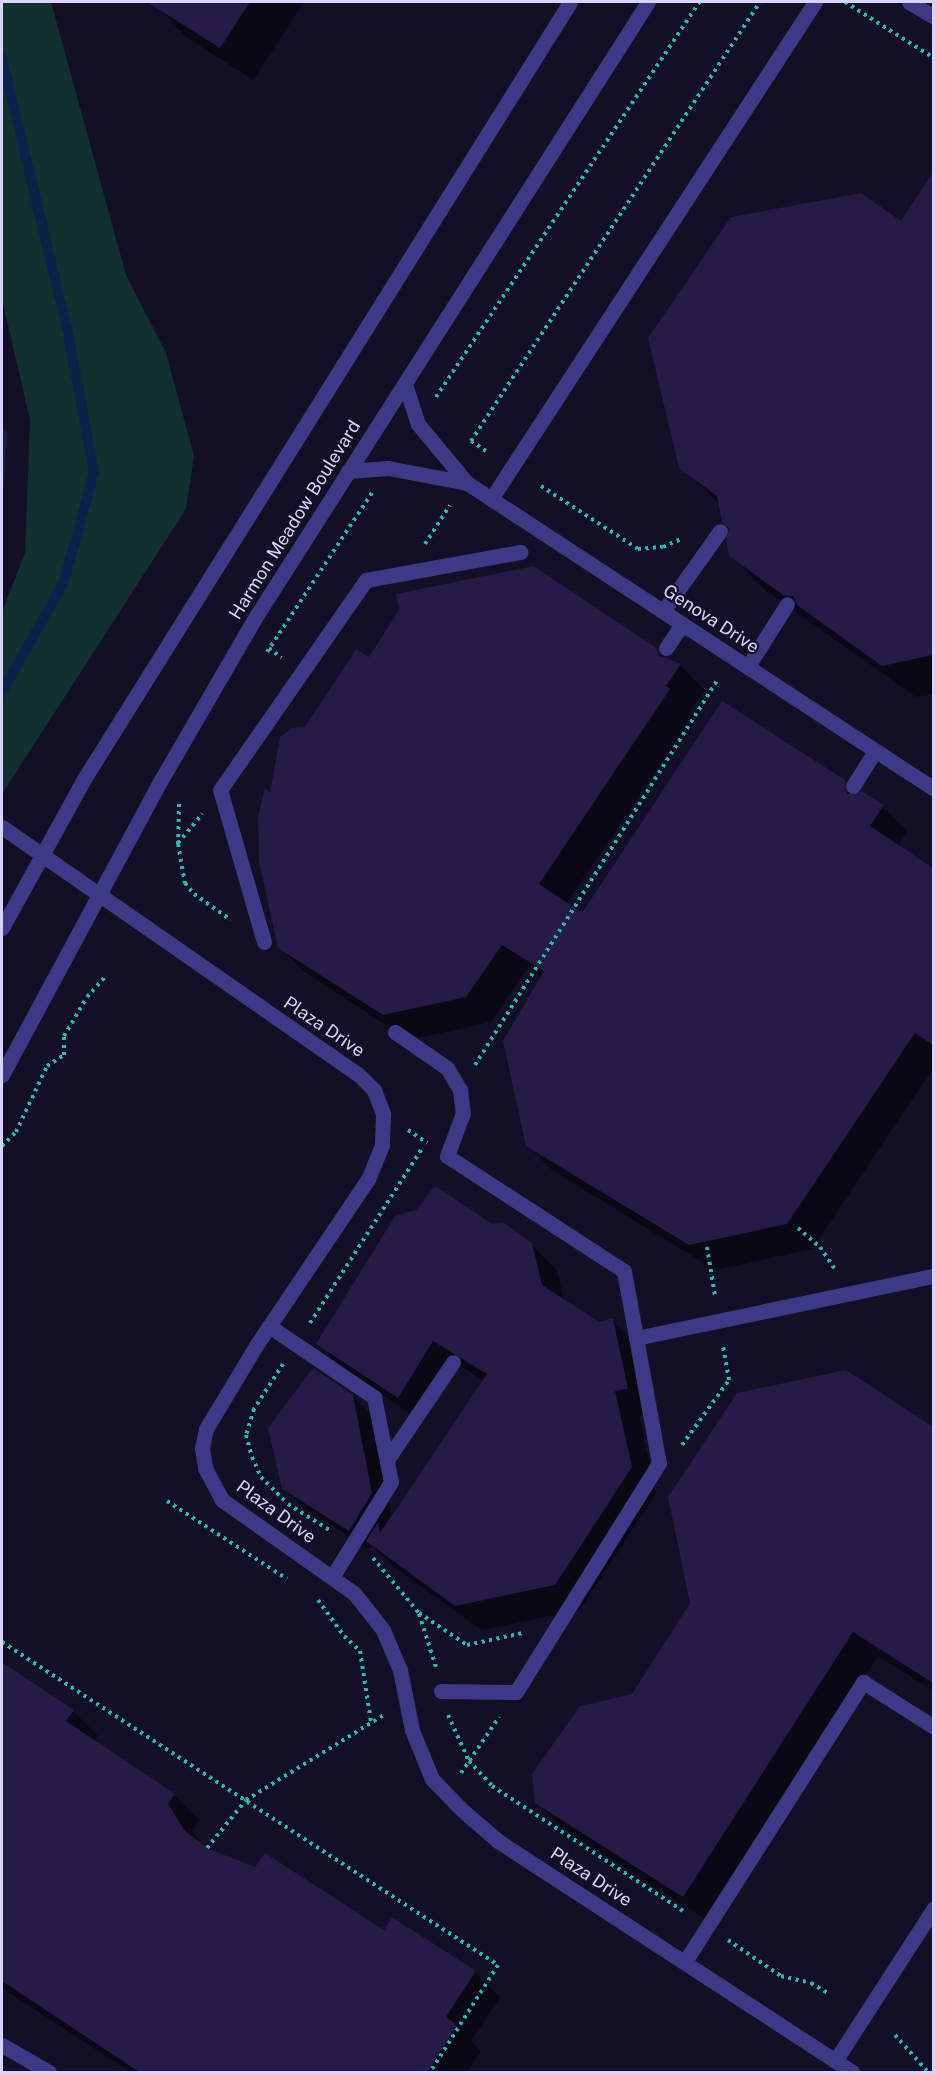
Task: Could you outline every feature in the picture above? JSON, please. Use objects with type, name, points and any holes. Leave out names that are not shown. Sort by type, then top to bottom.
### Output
[{"type":"street","points":[[2,928],[39,855],[570,2]]},
{"type":"street","name":"Harmon Meadow Boulevard","points":[[2,1075],[247,631],[648,2]]},
{"type":"street","points":[[491,499],[814,2]]},
{"type":"street","points":[[909,2],[933,17]]},
{"type":"street","name":"Genova Drive","points":[[405,384],[418,424],[467,483],[933,789]]},
{"type":"street","name":"Genova Drive","points":[[348,471],[388,468],[467,483]]},
{"type":"street","points":[[663,611],[720,531]]},
{"type":"street","points":[[264,942],[220,790],[366,580],[520,552]]},
{"type":"street","points":[[748,666],[787,604]]},
{"type":"street","points":[[666,648],[682,624]]},
{"type":"street","points":[[853,786],[875,751]]},
{"type":"street","name":"Plaza Drive","points":[[2,827],[39,855],[358,1074],[374,1090],[384,1114],[382,1145],[368,1179],[269,1326],[206,1429],[202,1448],[205,1468],[222,1500],[354,1593],[383,1630],[400,1670],[412,1730],[432,1779],[498,1841],[686,1960],[852,2073]]},
{"type":"street","points":[[395,1032],[447,1068],[460,1090],[463,1113],[447,1156],[624,1271],[659,1463],[516,1692],[441,1691]]},
{"type":"street","points":[[636,1338],[933,1276]]},
{"type":"street","points":[[269,1326],[374,1397],[391,1482],[332,1577]]},
{"type":"street","points":[[387,1460],[453,1362]]},
{"type":"street","points":[[686,1960],[863,1682],[933,1727]]},
{"type":"street","points":[[835,2061],[933,1908]]},
{"type":"street","points":[[2,2044],[49,2073]]},
{"type":"path","points":[[486,451],[471,441],[760,2]]},
{"type":"path","points":[[845,2],[933,58]]},
{"type":"path","points":[[542,486],[638,549],[663,547],[685,537]]},
{"type":"path","points":[[406,573],[454,499]]},
{"type":"path","points":[[460,1090],[733,656]]},
{"type":"path","points":[[178,844],[185,883],[194,894],[264,942]]},
{"type":"path","points":[[2,1146],[16,1132],[47,1066],[64,1055],[64,1036],[87,997],[106,976]]},
{"type":"path","points":[[798,1228],[820,1247],[846,1295]]},
{"type":"path","points":[[659,1463],[673,1457],[729,1380],[707,1247]]},
{"type":"path","points":[[167,1501],[290,1582]]},
{"type":"path","points":[[308,1593],[360,1651],[370,1722]]},
{"type":"path","points":[[419,1613],[441,1691],[469,1761],[501,1792],[781,1976],[811,1983],[829,1994]]},
{"type":"path","points":[[2,1642],[498,1965],[430,2073]]},
{"type":"path","points":[[447,1794],[516,1692]]},
{"type":"path","points":[[207,1848],[246,1800],[370,1722],[407,1703]]},
{"type":"path","points":[[895,2036],[928,2073]]},
{"type":"green space","points":[[2,2],[51,2],[126,275],[166,353],[194,456],[186,509],[2,794],[2,612],[25,553],[30,420],[2,299]]},
{"type":"water","points":[[2,426],[7,432],[2,517]]},
{"type":"building","points":[[147,2],[250,2],[220,48]]},
{"type":"building","points":[[933,172],[933,655],[882,666],[797,605],[793,596],[783,595],[729,556],[726,540],[729,528],[722,522],[717,496],[679,468],[648,338],[731,217],[861,193],[901,221]]},
{"type":"building","points":[[534,566],[656,648],[660,656],[681,664],[666,686],[670,689],[539,884],[582,913],[722,701],[845,780],[847,794],[861,791],[884,805],[870,826],[933,868],[933,1045],[915,1033],[787,1224],[689,1245],[526,1146],[503,1041],[544,971],[502,945],[466,997],[383,1015],[278,948],[259,861],[258,816],[265,788],[270,792],[280,737],[292,728],[305,727],[356,649],[369,657],[399,610],[396,594]]},
{"type":"building","points":[[435,1186],[492,1224],[504,1223],[532,1243],[542,1285],[599,1322],[613,1318],[628,1389],[615,1391],[632,1467],[555,1585],[455,1606],[366,1541],[378,1522],[380,1533],[487,1374],[433,1341],[398,1398],[316,1344],[395,1216],[416,1210]]},
{"type":"building","points":[[313,1368],[353,1395],[372,1493],[349,1531],[282,1489],[268,1428]]},
{"type":"building","points":[[846,1370],[933,1427],[933,1683],[853,1632],[683,1897],[535,1803],[532,1774],[580,1706],[632,1694],[690,1603],[668,1497],[737,1393]]},
{"type":"building","points":[[2,1662],[74,1710],[66,1721],[175,1794],[168,1804],[185,1831],[207,1848],[255,1867],[265,1853],[384,1930],[392,1917],[476,1971],[446,2017],[457,2025],[427,2073],[141,2073],[2,1981]]},
{"type":"waterway","points":[[2,58],[67,328],[94,472],[64,582],[2,692]]}]
